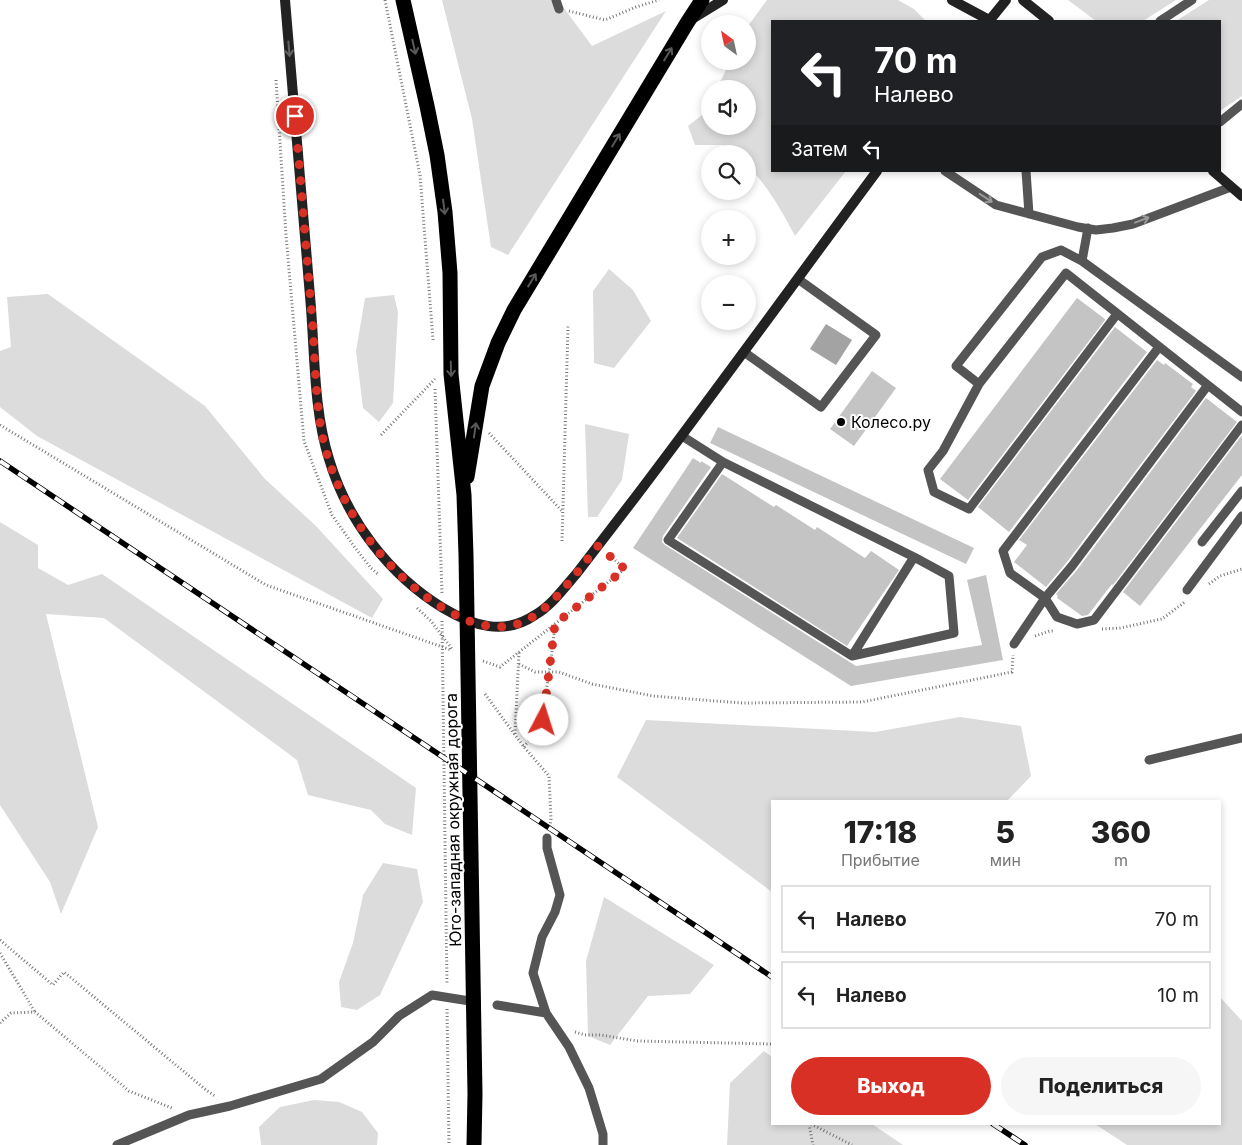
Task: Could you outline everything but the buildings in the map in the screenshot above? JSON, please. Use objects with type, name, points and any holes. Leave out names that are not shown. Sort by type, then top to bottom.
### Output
[{"type":"highway","points":[[403,0],[437,155],[445,212],[450,273],[451,374],[464,495]]},
{"type":"highway","points":[[464,495],[482,386],[498,343],[514,310],[702,0]]},
{"type":"highway","name":"Юго-западная окружная дорога","points":[[464,495],[474,1145]]},
{"type":"street","points":[[285,0],[317,394],[321,429],[329,461],[341,492],[354,516],[386,560],[407,582],[430,600],[450,612],[477,624],[490,627],[522,624],[538,614],[553,601],[598,546],[682,436],[875,172]]},
{"type":"street","points":[[687,23],[723,0]]},
{"type":"street","points":[[952,0],[988,20]]},
{"type":"street","points":[[991,20],[1006,0]]},
{"type":"street","points":[[1023,0],[1049,20]]},
{"type":"street","points":[[1214,172],[1242,196]]},
{"type":"lane","points":[[1162,20],[1192,0]]},
{"type":"lane","points":[[1221,121],[1242,104]]},
{"type":"lane","points":[[947,172],[996,204],[1078,227],[1096,230],[1133,224],[1231,187]]},
{"type":"lane","points":[[1026,172],[1029,214]]},
{"type":"lane","points":[[1082,261],[1088,228]]},
{"type":"lane","points":[[979,384],[956,366],[1042,257],[1061,250],[1082,261],[1242,377]]},
{"type":"lane","points":[[1117,314],[969,509],[934,492],[928,470],[943,451],[979,384],[1066,274],[1242,412]]},
{"type":"lane","points":[[744,352],[821,407],[876,335],[798,279]]},
{"type":"lane","points":[[1159,347],[1003,551],[1010,573],[1045,598],[1057,617],[1077,624],[1094,620],[1242,425]]},
{"type":"lane","points":[[1014,644],[1045,598],[1072,566],[1208,385]]},
{"type":"lane","points":[[682,436],[723,462],[914,557],[948,576],[954,633],[852,656],[668,540],[723,462]]},
{"type":"lane","points":[[1202,542],[1242,491]]},
{"type":"lane","points":[[1189,594],[1242,516]]},
{"type":"lane","points":[[852,656],[914,557]]},
{"type":"lane","points":[[1149,760],[1242,738]]},
{"type":"lane","points":[[548,838],[547,848],[560,895],[555,912],[542,937],[533,973],[546,1013],[569,1047],[589,1088],[603,1134],[603,1145]]},
{"type":"lane","points":[[117,1145],[189,1115],[230,1106],[321,1079],[372,1042],[398,1016],[432,994],[479,1002]]},
{"type":"lane","points":[[497,1005],[546,1013]]},
{"type":"path","points":[[385,0],[420,175],[433,343]]},
{"type":"path","points":[[558,4],[605,20],[659,0]]},
{"type":"path","points":[[562,541],[568,326]]},
{"type":"path","points":[[434,370],[442,593]]},
{"type":"path","points":[[381,435],[435,379]]},
{"type":"path","points":[[0,425],[266,585],[452,650]]},
{"type":"path","points":[[486,429],[563,512]]},
{"type":"path","points":[[494,665],[500,667],[625,569],[598,546]]},
{"type":"path","points":[[1206,587],[1220,576],[1242,570]]},
{"type":"path","points":[[1094,630],[1120,628],[1162,619],[1189,594]]},
{"type":"path","points":[[442,612],[447,986]]},
{"type":"path","points":[[524,747],[543,720],[555,624]]},
{"type":"path","points":[[519,664],[535,672],[559,672],[592,684],[662,696],[715,702],[862,702],[1012,672],[1014,644],[1050,631],[1058,631]]},
{"type":"path","points":[[515,734],[519,652]]},
{"type":"path","points":[[493,705],[524,747],[549,776],[551,819]]},
{"type":"path","points":[[0,940],[53,985],[64,972],[206,1090],[230,1106]]},
{"type":"path","points":[[0,953],[35,1012],[130,1090],[189,1115]]},
{"type":"path","points":[[447,1006],[449,1145]]},
{"type":"path","points":[[0,1023],[11,1013],[35,1012]]},
{"type":"path","points":[[569,1030],[585,1035],[601,1035],[632,1040],[771,1044]]},
{"type":"path","points":[[810,1125],[813,1145]]},
{"type":"path","points":[[812,1125],[852,1145]]},
{"type":"shaded area","points":[[442,0],[558,0],[592,46],[666,11],[508,255],[491,247],[472,119]]},
{"type":"shaded area","points":[[767,0],[898,0],[914,9],[925,20],[771,20],[771,172],[845,172],[795,236],[768,190],[756,175],[756,145],[695,145],[688,126],[701,116],[701,135],[756,135],[756,80],[721,80],[726,70],[756,70],[756,15]]},
{"type":"shaded area","points":[[1068,0],[1176,0],[1145,20],[1095,20]]},
{"type":"shaded area","points":[[1209,0],[1242,0],[1242,96],[1221,110],[1221,20],[1178,20]]},
{"type":"shaded area","points":[[609,269],[633,290],[651,321],[614,368],[594,363],[593,291]]},
{"type":"shaded area","points":[[48,294],[205,406],[265,479],[316,526],[383,599],[372,618],[37,436],[0,407],[0,351],[11,347],[7,297]]},
{"type":"shaded area","points":[[394,295],[398,312],[393,403],[379,422],[363,408],[356,351],[365,298]]},
{"type":"shaded area","points":[[826,324],[852,340],[836,365],[810,349]]},
{"type":"shaded area","points":[[585,424],[629,434],[622,480],[597,517],[588,517]]},
{"type":"shaded area","points":[[0,522],[38,545],[38,568],[68,585],[102,574],[416,788],[412,835],[385,824],[371,810],[308,795],[297,760],[104,618],[46,614],[98,827],[61,914],[50,882],[0,805]]},
{"type":"shaded area","points":[[960,717],[1021,726],[1031,776],[1008,800],[771,800],[771,891],[617,777],[646,720],[875,732]]},
{"type":"shaded area","points":[[383,863],[417,869],[423,902],[380,995],[357,1010],[341,1007],[339,982],[353,943],[363,895]]},
{"type":"shaded area","points":[[604,897],[714,965],[690,994],[648,996],[610,1045],[588,1036],[586,961]]},
{"type":"shaded area","points":[[1221,998],[1242,1021],[1242,1145],[1127,1145],[1097,1125],[1221,1125]]},
{"type":"shaded area","points":[[764,1051],[771,1056],[771,1125],[873,1125],[903,1145],[727,1145],[730,1083]]},
{"type":"shaded area","points":[[314,1100],[339,1102],[362,1112],[378,1133],[377,1145],[261,1145],[259,1127],[280,1107]]},
{"type":"railway","points":[[0,461],[771,976]]},
{"type":"railway","points":[[995,1125],[1025,1145]]},
{"type":"place","name":"Колесо.ру","points":[[841,422]]},
{"type":"route","points":[[295,116],[321,429],[329,461],[341,492],[354,516],[373,544],[407,582],[430,600],[450,612],[477,624],[490,627],[522,624],[538,614],[553,601],[598,546],[625,569],[555,624],[543,720]]}]
